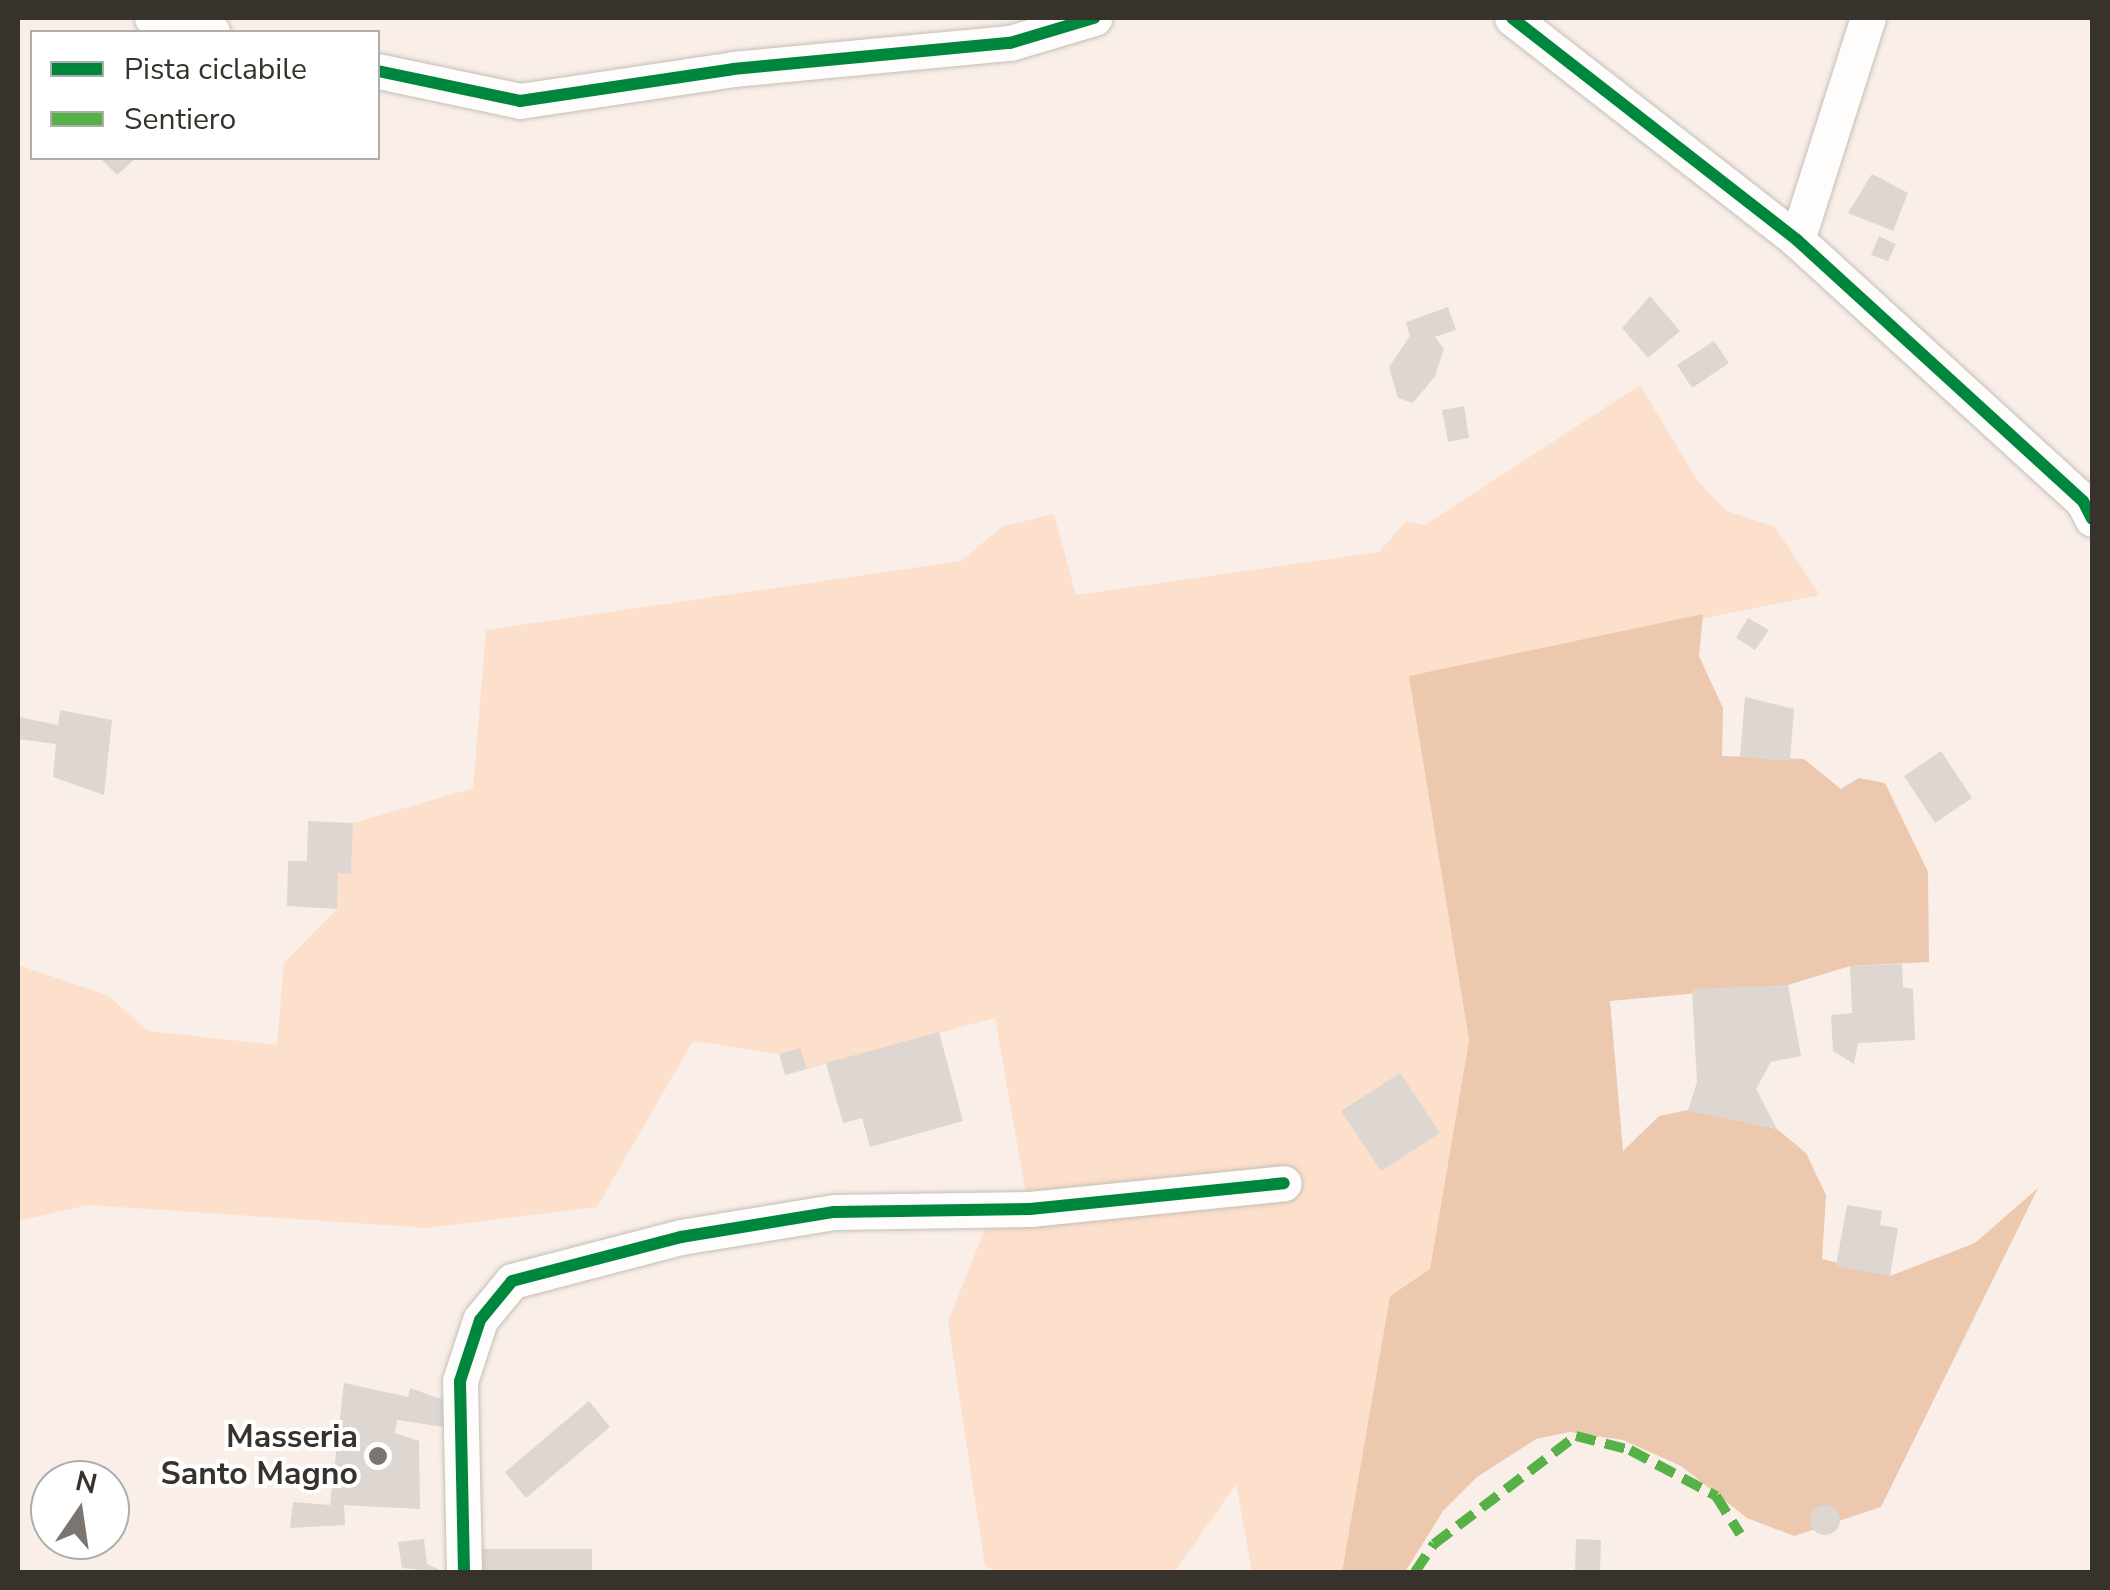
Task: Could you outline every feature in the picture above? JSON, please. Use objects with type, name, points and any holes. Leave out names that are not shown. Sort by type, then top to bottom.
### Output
[{"type":"street","points":[[152,18],[203,30]]},
{"type":"street","points":[[380,71],[520,100],[733,69],[1010,43],[1094,18]]},
{"type":"street","points":[[1512,18],[1797,240],[2083,501],[2092,519]]},
{"type":"street","points":[[1797,240],[1868,18]]},
{"type":"street","points":[[464,1572],[460,1381],[480,1320],[512,1281],[681,1237],[834,1212],[1030,1209],[1284,1183]]},
{"type":"shaded area","points":[[1640,385],[1697,480],[1727,511],[1775,527],[1820,595],[1410,677],[1469,1040],[1430,1269],[1390,1296],[1342,1572],[1252,1572],[1236,1484],[1175,1572],[997,1572],[985,1566],[948,1322],[989,1219],[1021,1215],[1025,1189],[995,1018],[807,1069],[800,1049],[779,1054],[693,1041],[597,1207],[428,1228],[88,1205],[18,1221],[18,965],[107,995],[149,1031],[277,1045],[284,963],[337,909],[338,873],[351,873],[353,823],[473,788],[486,630],[961,561],[1003,526],[1054,514],[1076,595],[1379,552],[1406,521],[1425,525]]},
{"type":"shaded area","points":[[1703,614],[1699,656],[1723,708],[1722,756],[1804,759],[1841,789],[1859,778],[1885,783],[1928,872],[1929,962],[1850,966],[1788,985],[1610,1001],[1623,1151],[1659,1116],[1688,1110],[1777,1129],[1806,1153],[1826,1195],[1822,1259],[1890,1276],[1975,1243],[2038,1188],[1881,1507],[1794,1536],[1747,1518],[1681,1466],[1623,1440],[1570,1432],[1536,1439],[1477,1477],[1443,1511],[1405,1572],[1342,1572],[1390,1296],[1430,1269],[1469,1040],[1409,676]]},
{"type":"building","points":[[102,160],[134,160],[117,175]]},
{"type":"building","points":[[1872,174],[1908,193],[1893,231],[1848,213]]},
{"type":"building","points":[[1879,236],[1896,244],[1888,261],[1871,255]]},
{"type":"building","points":[[1650,296],[1680,331],[1648,358],[1622,328]]},
{"type":"building","points":[[1448,307],[1456,330],[1435,337],[1444,349],[1435,376],[1413,403],[1398,398],[1389,367],[1410,336],[1406,322]]},
{"type":"building","points":[[1714,341],[1729,363],[1692,388],[1677,365]]},
{"type":"building","points":[[1464,406],[1469,438],[1448,442],[1442,410]]},
{"type":"building","points":[[1748,618],[1769,630],[1755,650],[1736,638]]},
{"type":"building","points":[[1745,697],[1794,709],[1790,761],[1740,757]]},
{"type":"building","points":[[60,710],[112,720],[104,795],[53,777],[56,744],[18,739],[18,717],[58,725]]},
{"type":"building","points":[[1941,751],[1972,798],[1935,823],[1904,776]]},
{"type":"building","points":[[308,821],[353,823],[351,874],[338,873],[337,909],[287,906],[288,861],[307,861]]},
{"type":"building","points":[[1902,964],[1903,987],[1913,989],[1915,1040],[1858,1043],[1854,1064],[1833,1051],[1831,1015],[1852,1013],[1850,966]]},
{"type":"building","points":[[1788,985],[1801,1056],[1771,1062],[1756,1089],[1777,1129],[1688,1110],[1697,1082],[1692,989]]},
{"type":"building","points":[[939,1032],[963,1121],[870,1147],[862,1118],[843,1123],[826,1063]]},
{"type":"building","points":[[800,1048],[807,1069],[785,1075],[779,1054]]},
{"type":"building","points":[[1400,1073],[1440,1133],[1381,1171],[1341,1111]]},
{"type":"building","points":[[1847,1205],[1882,1211],[1880,1225],[1898,1228],[1890,1276],[1836,1266]]},
{"type":"building","name":"Masseria Santo Magno","points":[[344,1383],[408,1397],[410,1388],[452,1403],[451,1428],[397,1420],[395,1433],[419,1441],[420,1509],[344,1505],[345,1525],[290,1528],[293,1502],[330,1505]]},
{"type":"building","points":[[589,1401],[610,1427],[526,1498],[505,1472]]},
{"type":"building","points":[[1825,1505],[1839,1514],[1840,1520],[1831,1534],[1825,1535],[1811,1526],[1810,1520],[1819,1506]]},
{"type":"building","points":[[424,1539],[427,1564],[444,1572],[402,1568],[398,1542]]},
{"type":"building","points":[[1576,1539],[1601,1540],[1600,1572],[1575,1572]]},
{"type":"building","points":[[480,1549],[592,1549],[592,1572],[480,1572]]},
{"type":"marked path","points":[[1415,1572],[1434,1544],[1576,1436],[1630,1450],[1716,1496],[1740,1534]]},
{"type":"cycle path","points":[[380,71],[520,101],[733,69],[1010,43],[1094,18]]},
{"type":"cycle path","points":[[1512,18],[1797,240],[2083,501],[2092,519]]},
{"type":"cycle path","points":[[464,1572],[460,1381],[480,1320],[512,1281],[681,1237],[834,1212],[1030,1209],[1284,1183]]},
{"type":"place","name":"Masseria Santo Magno","points":[[378,1456]]}]
